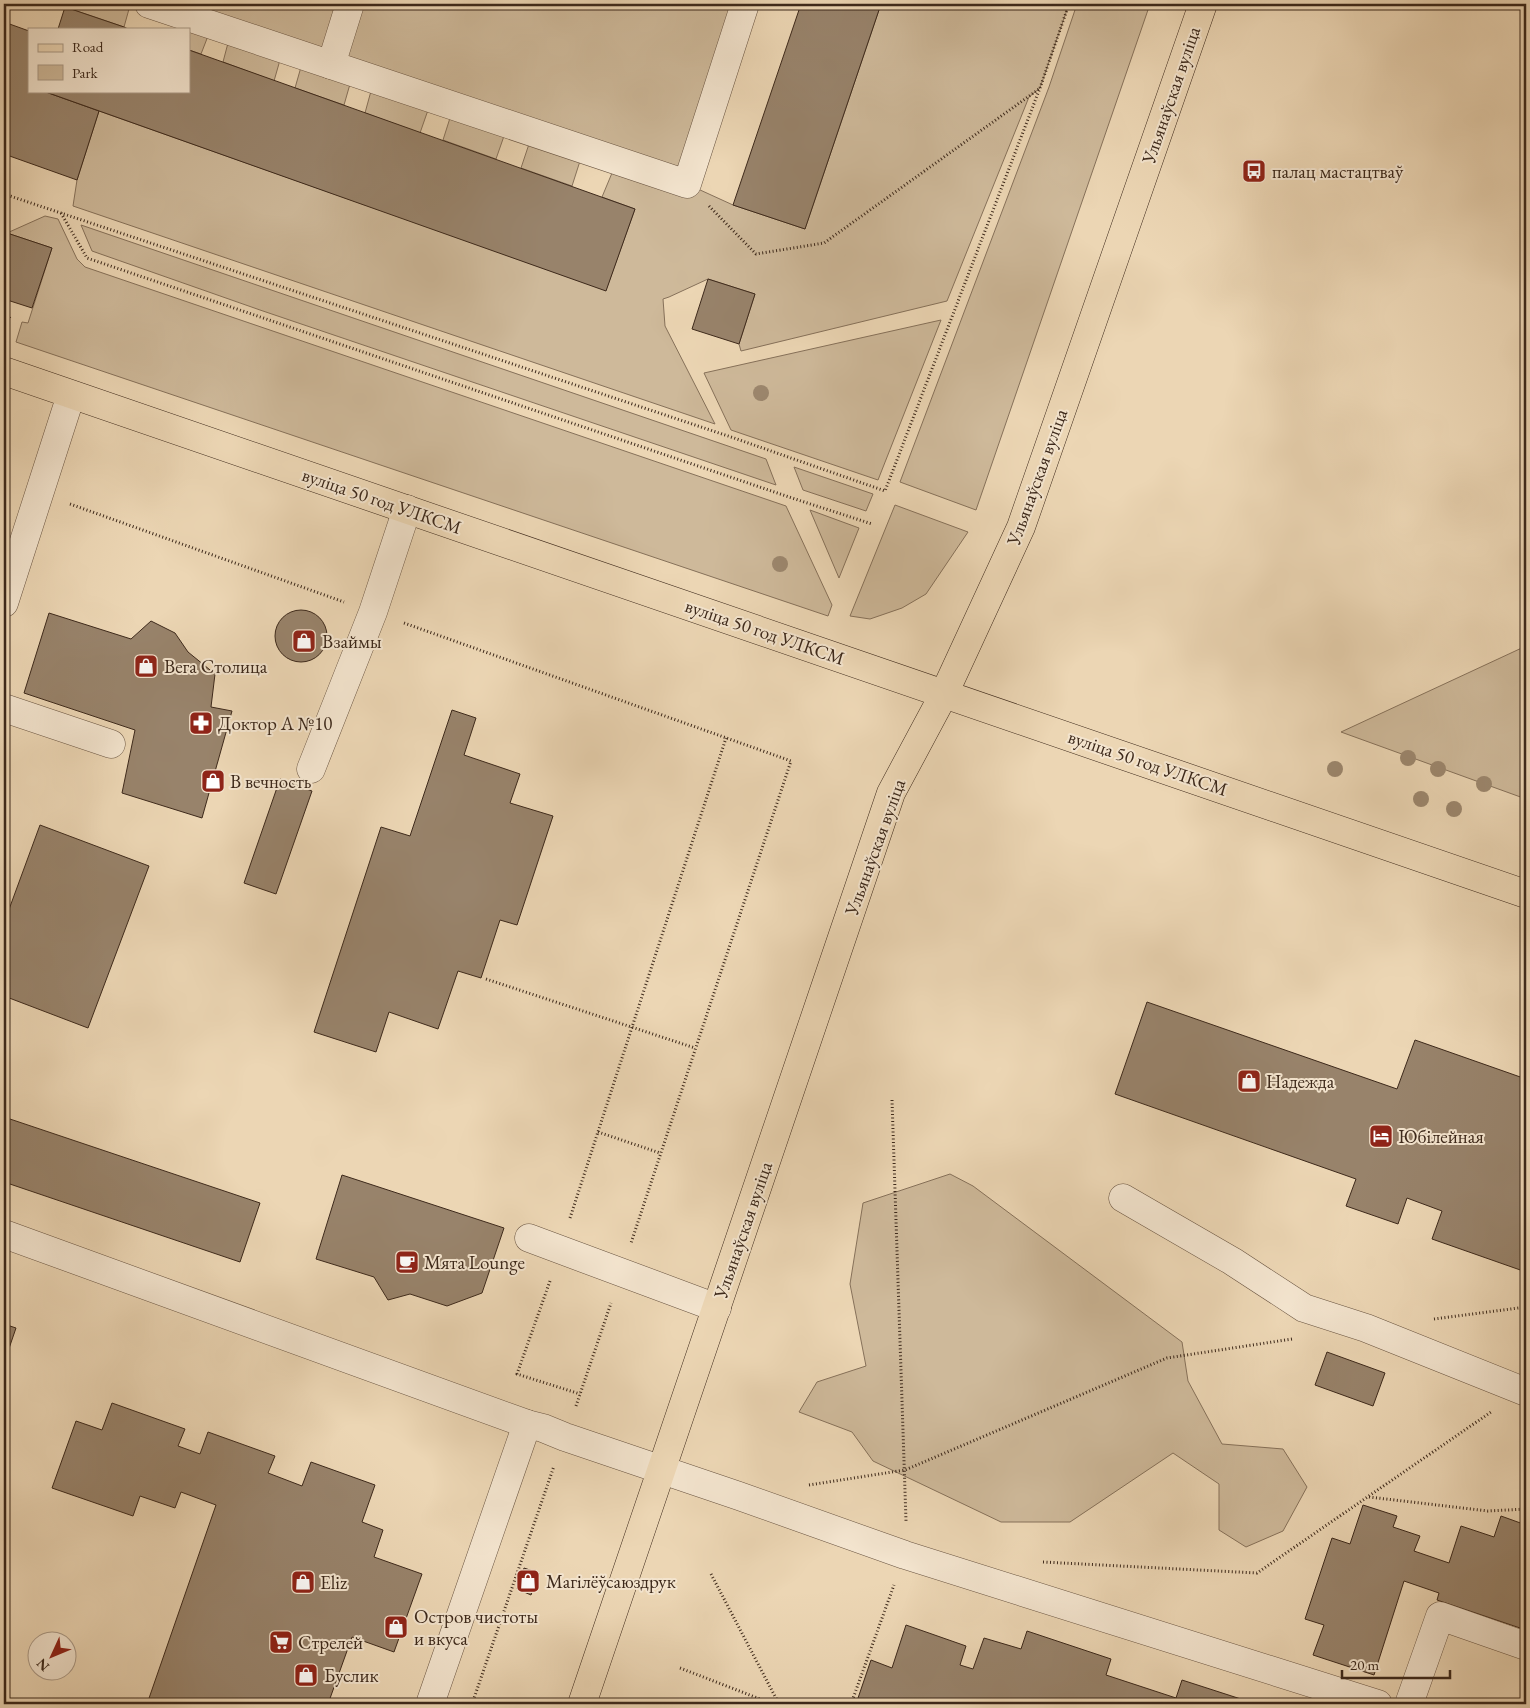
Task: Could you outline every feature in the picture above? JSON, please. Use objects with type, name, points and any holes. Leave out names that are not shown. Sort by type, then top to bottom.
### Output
[{"type":"main road","name":"Ульянаўская вуліца","points":[[582,1704],[891,793],[944,694],[1021,527],[1203,4]]},
{"type":"main road","name":"вуліца 50 год УЛКСМ","points":[[4,371],[1526,894]]},
{"type":"lane","points":[[149,4],[687,184],[745,4]]},
{"type":"lane","points":[[331,64],[350,4]]},
{"type":"lane","points":[[4,603],[71,395]]},
{"type":"lane","points":[[310,769],[372,612],[407,509]]},
{"type":"lane","points":[[4,708],[110,744]]},
{"type":"lane","points":[[1123,1198],[1232,1261],[1304,1308],[1366,1328],[1524,1391]]},
{"type":"lane","points":[[4,1234],[527,1424],[905,1555],[1365,1702]]},
{"type":"lane","points":[[529,1238],[716,1308]]},
{"type":"lane","points":[[430,1704],[527,1424]]},
{"type":"lane","points":[[1410,1704],[1440,1616],[1526,1646]]},
{"type":"path","points":[[4,194],[734,438],[885,491],[1040,88],[1069,4]]},
{"type":"path","points":[[687,184],[756,254],[824,243],[1040,88]]},
{"type":"path","points":[[61,212],[86,258],[872,524]]},
{"type":"path","points":[[4,314],[10,316],[4,332]]},
{"type":"path","points":[[580,1394],[517,1374],[560,1250],[726,738]]},
{"type":"path","points":[[472,1704],[622,1272],[791,761]]},
{"type":"path","points":[[486,979],[695,1048]]},
{"type":"path","points":[[851,1704],[905,1555],[905,1470],[892,1100]]},
{"type":"path","points":[[598,1132],[660,1153]]},
{"type":"path","points":[[1432,1319],[1526,1307]]},
{"type":"path","points":[[808,1486],[905,1470],[1167,1358],[1300,1338]]},
{"type":"path","points":[[1042,1562],[1257,1573],[1524,1391]]},
{"type":"path","points":[[1368,1496],[1488,1511],[1526,1510]]},
{"type":"path","points":[[711,1574],[779,1704]]},
{"type":"path","points":[[680,1668],[773,1704]]},
{"type":"green space","points":[[66,4],[113,4],[129,9],[124,27],[65,7]]},
{"type":"green space","points":[[149,4],[745,4],[687,184],[733,205],[805,229],[881,4],[1069,4],[1040,88],[1029,97],[947,301],[741,351],[739,344],[755,294],[708,279],[663,299],[665,326],[715,424],[73,206],[77,180],[99,111],[606,290],[635,209],[602,197],[612,173]]},
{"type":"green space","points":[[1077,4],[1150,4],[976,510],[900,482],[1049,87]]},
{"type":"green space","points":[[190,29],[208,36],[201,54],[190,50]]},
{"type":"green space","points":[[228,43],[280,60],[274,81],[223,62]]},
{"type":"green space","points":[[301,67],[350,84],[344,105],[295,88]]},
{"type":"green space","points":[[371,91],[428,110],[420,133],[365,113]]},
{"type":"green space","points":[[450,118],[504,136],[496,159],[443,140]]},
{"type":"green space","points":[[529,144],[580,161],[572,186],[521,168]]},
{"type":"green space","points":[[45,216],[58,219],[77,259],[85,267],[786,506],[832,605],[828,616],[16,342],[22,322],[28,323],[52,248],[7,233]]},
{"type":"green space","points":[[81,225],[766,459],[776,485],[92,251]]},
{"type":"green space","points":[[941,320],[878,480],[731,430],[704,373]]},
{"type":"green space","points":[[794,467],[873,494],[866,511],[803,490]]},
{"type":"green space","points":[[895,505],[968,532],[926,594],[902,608],[870,619],[850,616]]},
{"type":"green space","points":[[810,510],[859,528],[839,578]]},
{"type":"green space","points":[[1526,646],[1526,799],[1341,732]]},
{"type":"green space","points":[[950,1174],[973,1186],[1182,1342],[1188,1381],[1222,1444],[1283,1449],[1307,1487],[1283,1531],[1246,1547],[1219,1530],[1219,1484],[1173,1453],[1070,1522],[1001,1522],[873,1461],[852,1432],[799,1412],[817,1382],[866,1366],[850,1284],[863,1203]]},
{"type":"building","points":[[801,4],[881,4],[805,229],[733,205]]},
{"type":"building","points":[[65,7],[126,28],[58,28]]},
{"type":"building","points":[[4,22],[28,31],[28,92],[46,92],[99,111],[77,180],[4,154]]},
{"type":"building","points":[[190,50],[635,209],[606,291],[46,92],[190,92]]},
{"type":"building","points":[[7,233],[52,248],[32,308],[4,299],[4,244]]},
{"type":"building","points":[[708,279],[755,294],[739,344],[692,329]]},
{"type":"building","points":[[301,610],[315,614],[323,622],[327,636],[323,650],[315,658],[301,662],[287,658],[279,650],[275,636],[279,622],[287,614]]},
{"type":"building","points":[[49,613],[131,639],[151,621],[175,633],[188,652],[215,674],[211,707],[232,711],[202,818],[122,793],[135,730],[24,693]]},
{"type":"building","points":[[452,710],[476,718],[464,755],[520,774],[510,803],[553,816],[517,925],[500,920],[481,978],[458,971],[438,1029],[389,1012],[376,1052],[314,1032],[381,827],[410,836]]},
{"type":"building","points":[[280,779],[312,791],[276,894],[244,883]]},
{"type":"building","points":[[40,825],[149,866],[88,1028],[4,996],[4,923]]},
{"type":"building","name":"Юбілейная","points":[[1147,1002],[1397,1089],[1415,1040],[1526,1079],[1526,1272],[1432,1239],[1442,1211],[1407,1198],[1398,1224],[1346,1206],[1356,1179],[1115,1094]]},
{"type":"building","points":[[4,1117],[260,1203],[240,1262],[4,1182]]},
{"type":"building","points":[[342,1175],[504,1228],[482,1293],[447,1306],[410,1294],[388,1300],[374,1277],[316,1259]]},
{"type":"building","points":[[4,1324],[16,1328],[4,1363]]},
{"type":"building","points":[[1327,1352],[1385,1373],[1373,1406],[1315,1385]]},
{"type":"building","points":[[112,1403],[185,1429],[178,1446],[200,1454],[208,1432],[275,1456],[268,1473],[302,1486],[311,1462],[375,1485],[362,1522],[383,1530],[374,1557],[422,1574],[394,1652],[352,1637],[328,1704],[147,1704],[216,1505],[181,1492],[175,1508],[140,1496],[133,1516],[52,1488],[76,1421],[102,1430]]},
{"type":"building","points":[[1363,1505],[1397,1516],[1393,1527],[1420,1536],[1414,1551],[1449,1563],[1461,1526],[1494,1537],[1501,1516],[1526,1525],[1526,1630],[1437,1600],[1439,1593],[1404,1581],[1374,1675],[1313,1655],[1324,1625],[1305,1619],[1332,1538],[1350,1544]]},
{"type":"building","name":"Магілёўсаюздрук","points":[[524,1568],[539,1573],[531,1595],[517,1589]]},
{"type":"building","points":[[906,1625],[966,1646],[960,1665],[973,1669],[984,1638],[1021,1649],[1027,1631],[1111,1659],[1106,1675],[1176,1698],[1182,1680],[1247,1701],[1246,1704],[859,1704],[857,1701],[871,1660],[892,1668]]},
{"type":"place","name":"палац мастацтваў","points":[[1254,171]]},
{"type":"place","name":"Взаймы","points":[[304,641]]},
{"type":"place","name":"Вега Столица","points":[[146,666]]},
{"type":"place","name":"Доктор А №10","points":[[201,723]]},
{"type":"place","name":"В вечность","points":[[213,781]]},
{"type":"place","name":"Надежда","points":[[1249,1081]]},
{"type":"place","name":"Юбілейная","points":[[1381,1136]]},
{"type":"place","name":"Мята Lounge","points":[[407,1262]]},
{"type":"place","name":"Магілёўсаюздрук","points":[[528,1581]]},
{"type":"place","name":"Eliz","points":[[303,1582]]},
{"type":"place","name":"Остров чистоты и вкуса","points":[[396,1627]]},
{"type":"place","name":"Стрелей","points":[[281,1642]]},
{"type":"place","name":"Буслик","points":[[306,1675]]}]
